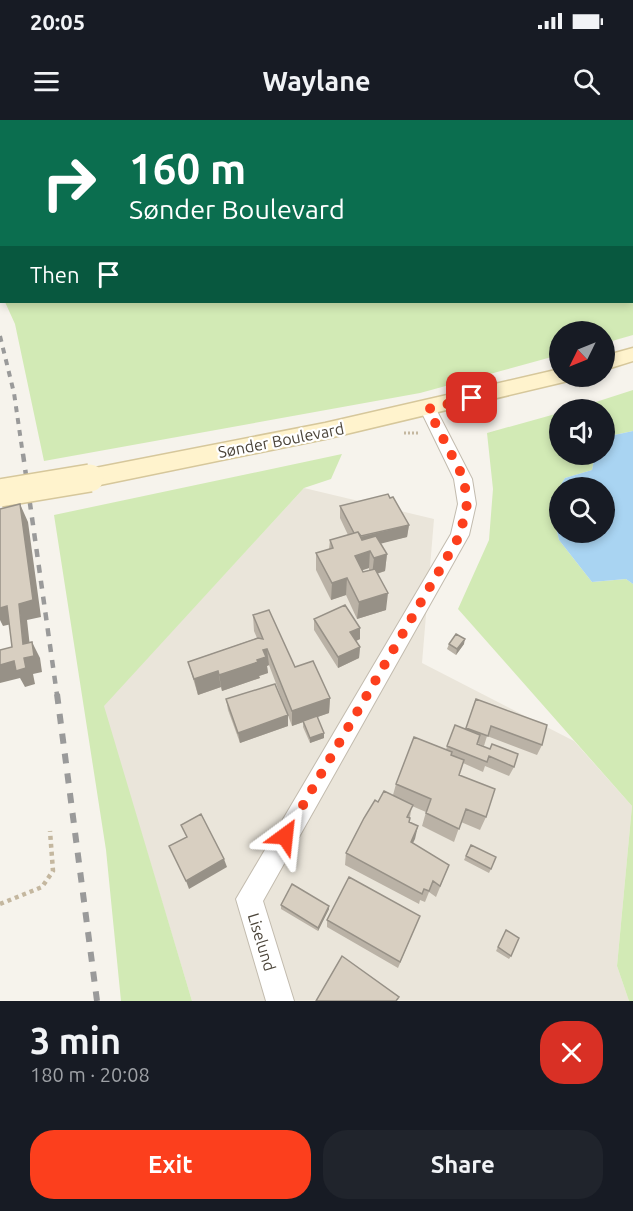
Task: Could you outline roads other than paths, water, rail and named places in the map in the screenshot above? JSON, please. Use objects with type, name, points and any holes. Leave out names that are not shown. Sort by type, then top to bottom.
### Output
[{"type":"street","points":[[615,360],[633,354]]},
{"type":"street","name":"Sønder Boulevard","points":[[0,493],[279,441],[428,409],[549,379]]},
{"type":"street","name":"Liselund","points":[[280,1001],[249,899],[460,535],[467,504],[464,479],[428,409]]},
{"type":"water","points":[[633,431],[633,584],[626,579],[592,582],[561,543],[615,543],[615,477],[568,477],[592,470],[593,465],[615,465],[615,435]]},
{"type":"railway","points":[[0,336],[14,393],[23,455]]},
{"type":"railway","points":[[23,454],[57,695]]},
{"type":"railway","points":[[57,694],[97,1001]]}]
